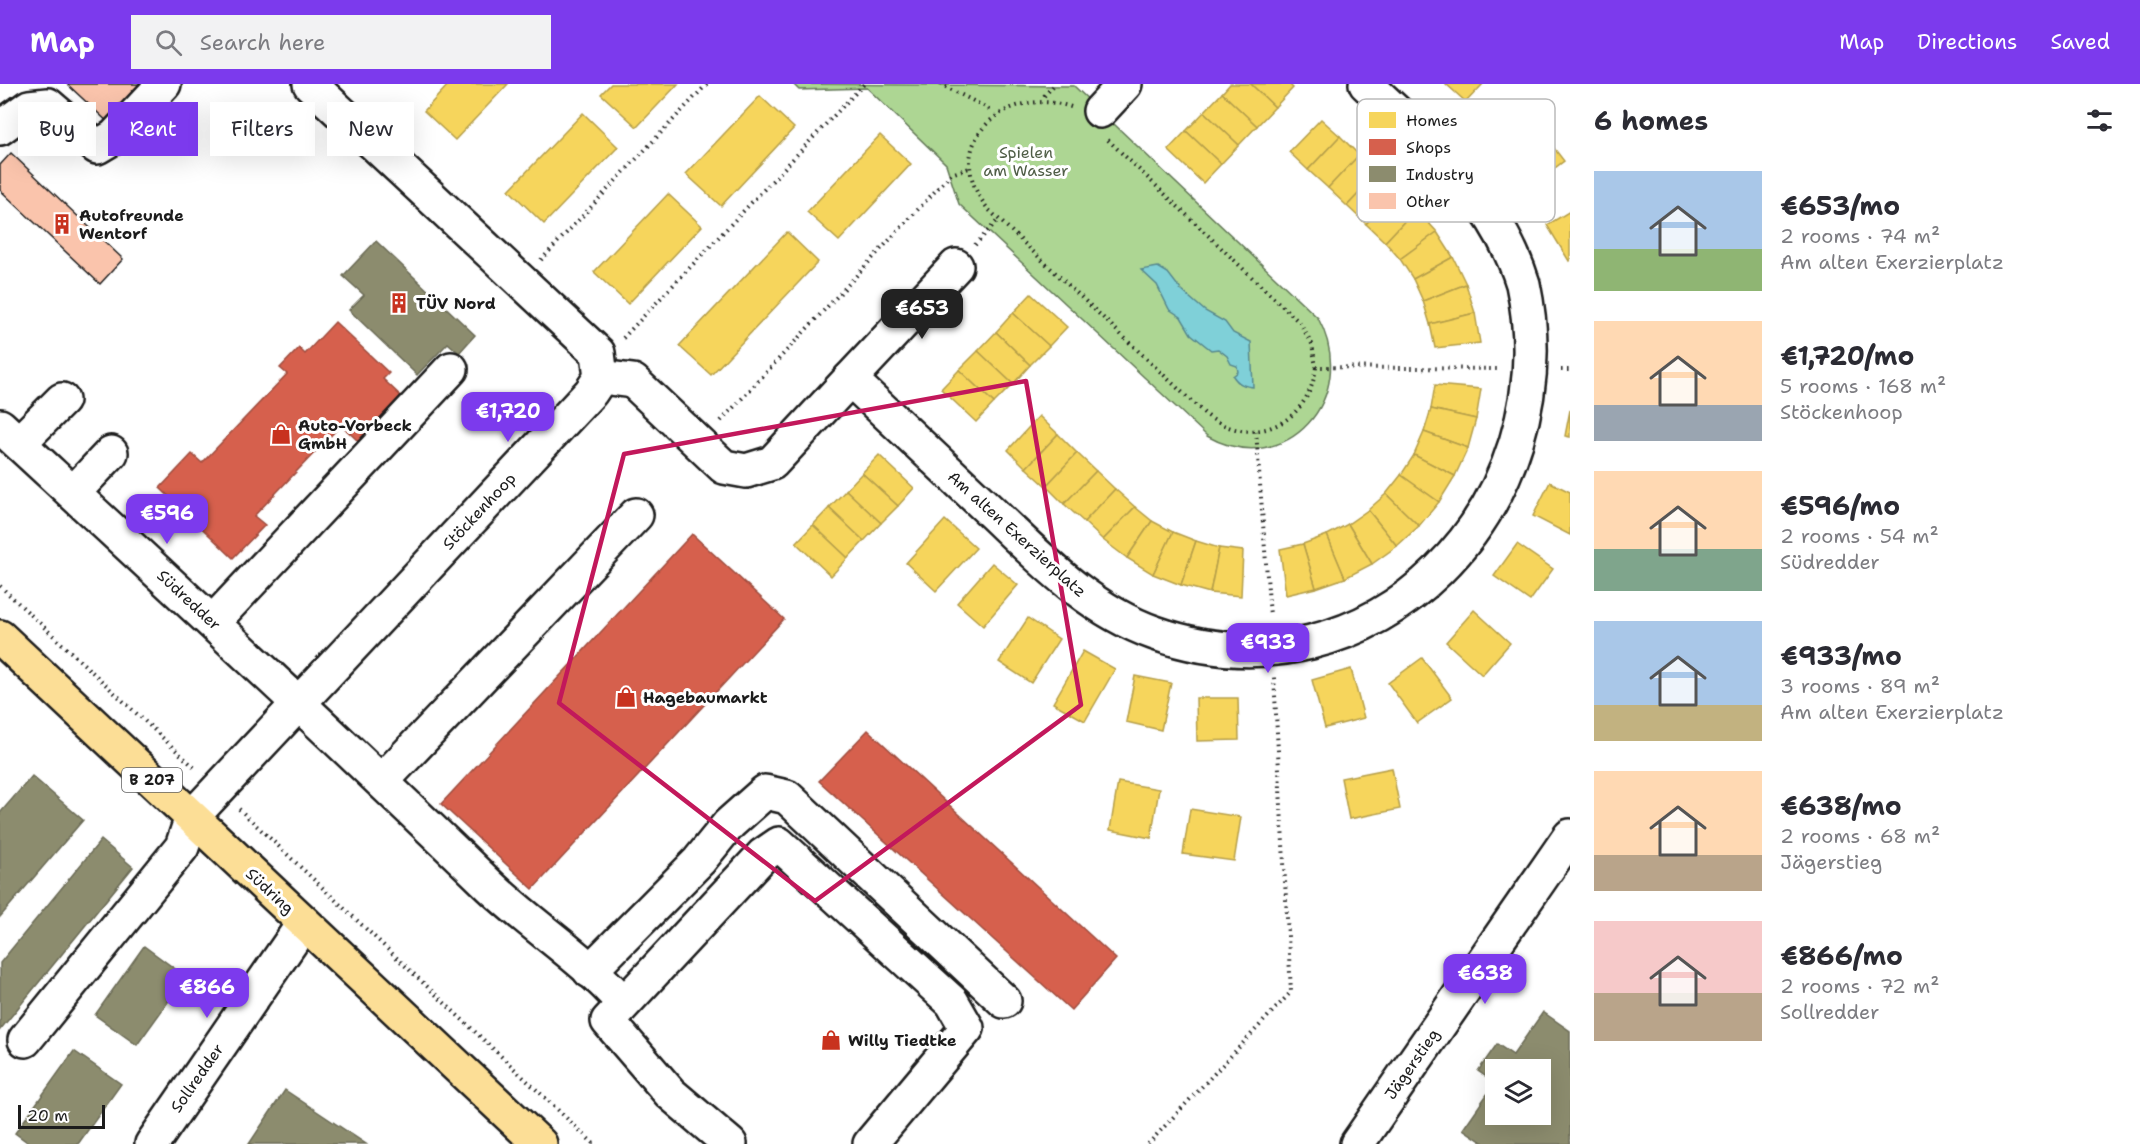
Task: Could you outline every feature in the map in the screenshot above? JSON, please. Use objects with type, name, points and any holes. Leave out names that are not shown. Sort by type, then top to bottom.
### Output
[{"type":"main road","name":"Südring","points":[[0,637],[540,1144]]},
{"type":"street","points":[[0,127],[28,107],[48,105],[97,147],[114,137],[164,84]]},
{"type":"street","points":[[310,84],[522,281],[600,365],[633,381],[724,467],[746,471],[772,463],[956,266]]},
{"type":"street","points":[[1094,120],[1125,84]]},
{"type":"street","name":"Am alten Exerzierplatz","points":[[1366,84],[1382,99]]},
{"type":"street","name":"Am alten Exerzierplatz","points":[[850,379],[1054,572],[1102,608],[1155,633],[1184,642],[1243,650],[1272,649],[1322,640],[1359,628],[1412,600],[1456,561],[1493,513],[1511,478],[1526,431],[1534,370],[1531,323],[1522,284],[1494,222]]},
{"type":"street","name":"Stöckenhoop","points":[[192,817],[591,392],[600,365]]},
{"type":"street","points":[[213,622],[451,369]]},
{"type":"street","points":[[9,435],[62,400]]},
{"type":"street","name":"Südredder","points":[[9,435],[299,702],[503,898],[590,971],[623,1003]]},
{"type":"street","points":[[73,493],[111,453]]},
{"type":"street","points":[[382,781],[636,515]]},
{"type":"street","points":[[590,971],[699,861],[729,824],[765,792],[788,796],[1004,1001]]},
{"type":"street","points":[[25,1040],[182,847],[192,817]]},
{"type":"street","name":"Jägerstieg","points":[[1357,1144],[1570,836]]},
{"type":"street","points":[[730,1144],[670,1093],[608,1021],[763,855],[779,844],[952,1002],[967,1028],[870,1144]]},
{"type":"street","name":"Sollredder","points":[[152,1144],[304,923]]},
{"type":"path","points":[[522,281],[707,84]]},
{"type":"path","points":[[600,365],[864,84]]},
{"type":"path","points":[[940,84],[993,111]]},
{"type":"path","points":[[1044,96],[1055,84]]},
{"type":"path","points":[[999,106],[974,136],[969,168],[975,191],[989,210],[1204,413],[1224,426],[1256,431],[1278,425],[1298,411],[1311,391],[1316,367],[1312,344],[1300,323],[1094,120],[1060,101],[1037,96]]},
{"type":"path","points":[[700,444],[951,174],[969,168]]},
{"type":"path","points":[[1316,367],[1570,370]]},
{"type":"path","points":[[1148,1144],[1291,993],[1272,649],[1256,431]]},
{"type":"path","points":[[0,586],[594,1144]]},
{"type":"highlighted area","points":[[1026,381],[1081,705],[815,901],[559,703],[624,454]]},
{"type":"green space","name":"Spielen am Wasser","points":[[793,84],[1074,86],[1318,318],[1329,348],[1330,376],[1323,402],[1308,424],[1288,439],[1264,448],[1236,447],[1207,436],[959,204],[946,164],[867,88],[799,90]]},
{"type":"water","points":[[1158,267],[1168,273],[1181,290],[1205,311],[1225,322],[1233,333],[1251,342],[1253,387],[1237,381],[1233,376],[1238,372],[1237,366],[1231,364],[1227,356],[1218,349],[1211,350],[1191,334],[1181,317],[1169,309],[1157,285],[1141,270]]},
{"type":"building: Homes","points":[[449,84],[508,84],[455,140],[424,111]]},
{"type":"building: Homes","points":[[611,84],[678,84],[637,127],[601,94]]},
{"type":"building: Homes","points":[[1230,84],[1251,84],[1275,107],[1257,126],[1222,93]]},
{"type":"building: Homes","points":[[1251,84],[1289,84],[1293,88],[1275,107]]},
{"type":"building: Homes","points":[[1446,84],[1483,84],[1469,99],[1463,99]]},
{"type":"building: Homes","points":[[1222,93],[1257,126],[1239,145],[1204,112]]},
{"type":"building: Homes","points":[[760,96],[794,128],[721,206],[686,174]]},
{"type":"building: Homes","points":[[1204,112],[1239,145],[1221,164],[1186,131]]},
{"type":"building: Homes","points":[[583,113],[618,147],[544,224],[509,190]]},
{"type":"building: Homes","points":[[1321,119],[1340,136],[1308,170],[1289,152]]},
{"type":"building: Homes","points":[[1186,131],[1221,164],[1203,183],[1168,150]]},
{"type":"building: Homes","points":[[880,135],[911,164],[839,241],[807,212]]},
{"type":"building: Homes","points":[[1340,136],[1357,153],[1357,157],[1328,188],[1308,170]]},
{"type":"building: Homes","points":[[1555,149],[1564,161],[1555,168]]},
{"type":"building: Homes","points":[[1357,157],[1357,195],[1347,206],[1328,188]]},
{"type":"building: Homes","points":[[668,194],[702,226],[628,304],[594,272]]},
{"type":"building: Homes","points":[[1357,195],[1357,215],[1347,206]]},
{"type":"building: Homes","points":[[1570,211],[1569,261],[1547,225]]},
{"type":"building: Homes","points":[[1368,222],[1404,222],[1385,242],[1366,224]]},
{"type":"building: Homes","points":[[1404,222],[1428,222],[1437,232],[1400,259],[1385,242]]},
{"type":"building: Homes","points":[[787,232],[818,262],[711,375],[679,346]]},
{"type":"building: Homes","points":[[1437,232],[1453,257],[1413,279],[1400,259]]},
{"type":"building: Homes","points":[[1453,257],[1466,284],[1423,301],[1413,279]]},
{"type":"building: Homes","points":[[1466,284],[1475,313],[1430,324],[1423,301]]},
{"type":"building: Homes","points":[[1031,294],[1067,327],[1049,346],[1013,313]]},
{"type":"building: Homes","points":[[1013,313],[1049,346],[1030,365],[996,332]]},
{"type":"building: Homes","points":[[1475,313],[1480,343],[1435,348],[1430,324]]},
{"type":"building: Homes","points":[[996,332],[1030,365],[1013,384],[978,351]]},
{"type":"building: Homes","points":[[978,351],[1013,384],[994,403],[959,370]]},
{"type":"building: Homes","points":[[959,370],[994,403],[976,422],[941,389]]},
{"type":"building: Homes","points":[[1435,385],[1481,389],[1476,419],[1431,409]]},
{"type":"building: Homes","points":[[1431,409],[1476,419],[1468,448],[1424,432]]},
{"type":"building: Homes","points":[[1570,410],[1570,437],[1565,436]]},
{"type":"building: Homes","points":[[1039,416],[1058,434],[1026,468],[1008,450]]},
{"type":"building: Homes","points":[[1424,432],[1468,448],[1455,476],[1414,455]]},
{"type":"building: Homes","points":[[1058,434],[1077,453],[1046,486],[1026,468]]},
{"type":"building: Homes","points":[[1077,453],[1096,471],[1064,504],[1046,486]]},
{"type":"building: Homes","points":[[879,455],[914,488],[898,506],[862,473]]},
{"type":"building: Homes","points":[[1414,455],[1455,476],[1439,502],[1401,475]]},
{"type":"building: Homes","points":[[1096,471],[1115,489],[1084,522],[1064,504]]},
{"type":"building: Homes","points":[[862,473],[898,506],[881,523],[846,490]]},
{"type":"building: Homes","points":[[1401,475],[1439,502],[1419,526],[1386,494]]},
{"type":"building: Homes","points":[[1550,482],[1570,492],[1570,535],[1533,516]]},
{"type":"building: Homes","points":[[1115,489],[1135,507],[1103,540],[1084,522]]},
{"type":"building: Homes","points":[[846,490],[881,523],[864,541],[829,508]]},
{"type":"building: Homes","points":[[1386,494],[1419,526],[1397,546],[1368,510]]},
{"type":"building: Homes","points":[[1135,507],[1152,521],[1127,558],[1103,540]]},
{"type":"building: Homes","points":[[829,508],[864,541],[848,558],[813,525]]},
{"type":"building: Homes","points":[[1368,510],[1397,546],[1372,564],[1348,524]]},
{"type":"building: Homes","points":[[945,520],[976,548],[936,591],[906,563]]},
{"type":"building: Homes","points":[[1152,521],[1173,532],[1153,574],[1127,558]]},
{"type":"building: Homes","points":[[1348,524],[1372,564],[1345,578],[1327,535]]},
{"type":"building: Homes","points":[[813,525],[848,558],[831,576],[796,543]]},
{"type":"building: Homes","points":[[1173,532],[1196,541],[1181,585],[1153,574]]},
{"type":"building: Homes","points":[[1327,535],[1345,578],[1316,588],[1303,544]]},
{"type":"building: Homes","points":[[1196,541],[1219,548],[1210,593],[1181,585]]},
{"type":"building: Homes","points":[[1303,544],[1316,588],[1286,595],[1280,549]]},
{"type":"building: Homes","points":[[1517,544],[1553,569],[1530,601],[1494,576]]},
{"type":"building: Homes","points":[[1219,548],[1243,551],[1241,596],[1210,593]]},
{"type":"building: Homes","points":[[992,563],[1018,585],[983,626],[957,603]]},
{"type":"building: Homes","points":[[1474,610],[1510,643],[1482,675],[1446,642]]},
{"type":"building: Homes","points":[[1028,618],[1059,639],[1031,683],[999,662]]},
{"type":"building: Homes","points":[[1083,651],[1115,669],[1085,721],[1053,703]]},
{"type":"building: Homes","points":[[1422,658],[1452,698],[1417,723],[1388,683]]},
{"type":"building: Homes","points":[[1351,669],[1364,718],[1325,728],[1312,680]]},
{"type":"building: Homes","points":[[1135,676],[1171,683],[1161,730],[1126,722]]},
{"type":"building: Homes","points":[[1196,698],[1238,698],[1239,740],[1197,741]]},
{"type":"building: Homes","points":[[1392,768],[1400,809],[1349,819],[1341,778]]},
{"type":"building: Homes","points":[[1118,782],[1159,789],[1151,838],[1110,830]]},
{"type":"building: Homes","points":[[1190,809],[1241,817],[1234,861],[1183,854]]},
{"type":"building: Shops","name":"Auto-Vorbeck GmbH","points":[[335,322],[389,373],[383,379],[402,397],[359,442],[341,425],[254,516],[265,525],[233,558],[160,488],[192,454],[202,463],[287,374],[280,368],[299,348],[305,354]]},
{"type":"building: Shops","points":[[692,534],[784,619],[533,889],[441,804]]},
{"type":"building: Shops","points":[[868,730],[1116,959],[1071,1010],[819,781]]},
{"type":"building: Industry","name":"TÜV Nord","points":[[376,241],[475,335],[459,353],[448,343],[417,375],[349,310],[364,295],[343,276]]},
{"type":"building: Industry","points":[[32,776],[83,820],[0,917],[0,813]]},
{"type":"building: Industry","points":[[101,840],[133,867],[0,1030],[0,963]]},
{"type":"building: Industry","points":[[144,946],[186,977],[137,1045],[95,1015]]},
{"type":"building: Industry","points":[[1543,1012],[1570,1031],[1570,1144],[1485,1144],[1463,1129],[1485,1097],[1485,1125],[1551,1125],[1551,1059],[1486,1059],[1497,1044],[1513,1055]]},
{"type":"building: Industry","points":[[74,1051],[121,1084],[78,1144],[30,1144],[15,1133]]},
{"type":"building: Industry","points":[[1485,1061],[1485,1076],[1478,1071]]},
{"type":"building: Industry","points":[[285,1090],[366,1144],[249,1144]]},
{"type":"building: Other","points":[[67,84],[150,84],[133,102],[108,102],[108,122],[96,111],[96,102],[86,102]]},
{"type":"building: Other","name":"Autofreunde Wentorf","points":[[11,153],[123,259],[100,284],[0,190],[0,165]]},
{"type":"place","name":"Autofreunde Wentorf","points":[[62,224]]},
{"type":"place","name":"TÜV Nord","points":[[399,303]]},
{"type":"place","name":"Auto-Vorbeck GmbH","points":[[281,434]]},
{"type":"place","name":"Hagebaumarkt","points":[[626,697]]},
{"type":"place","name":"Willy Tiedtke","points":[[831,1040]]}]
